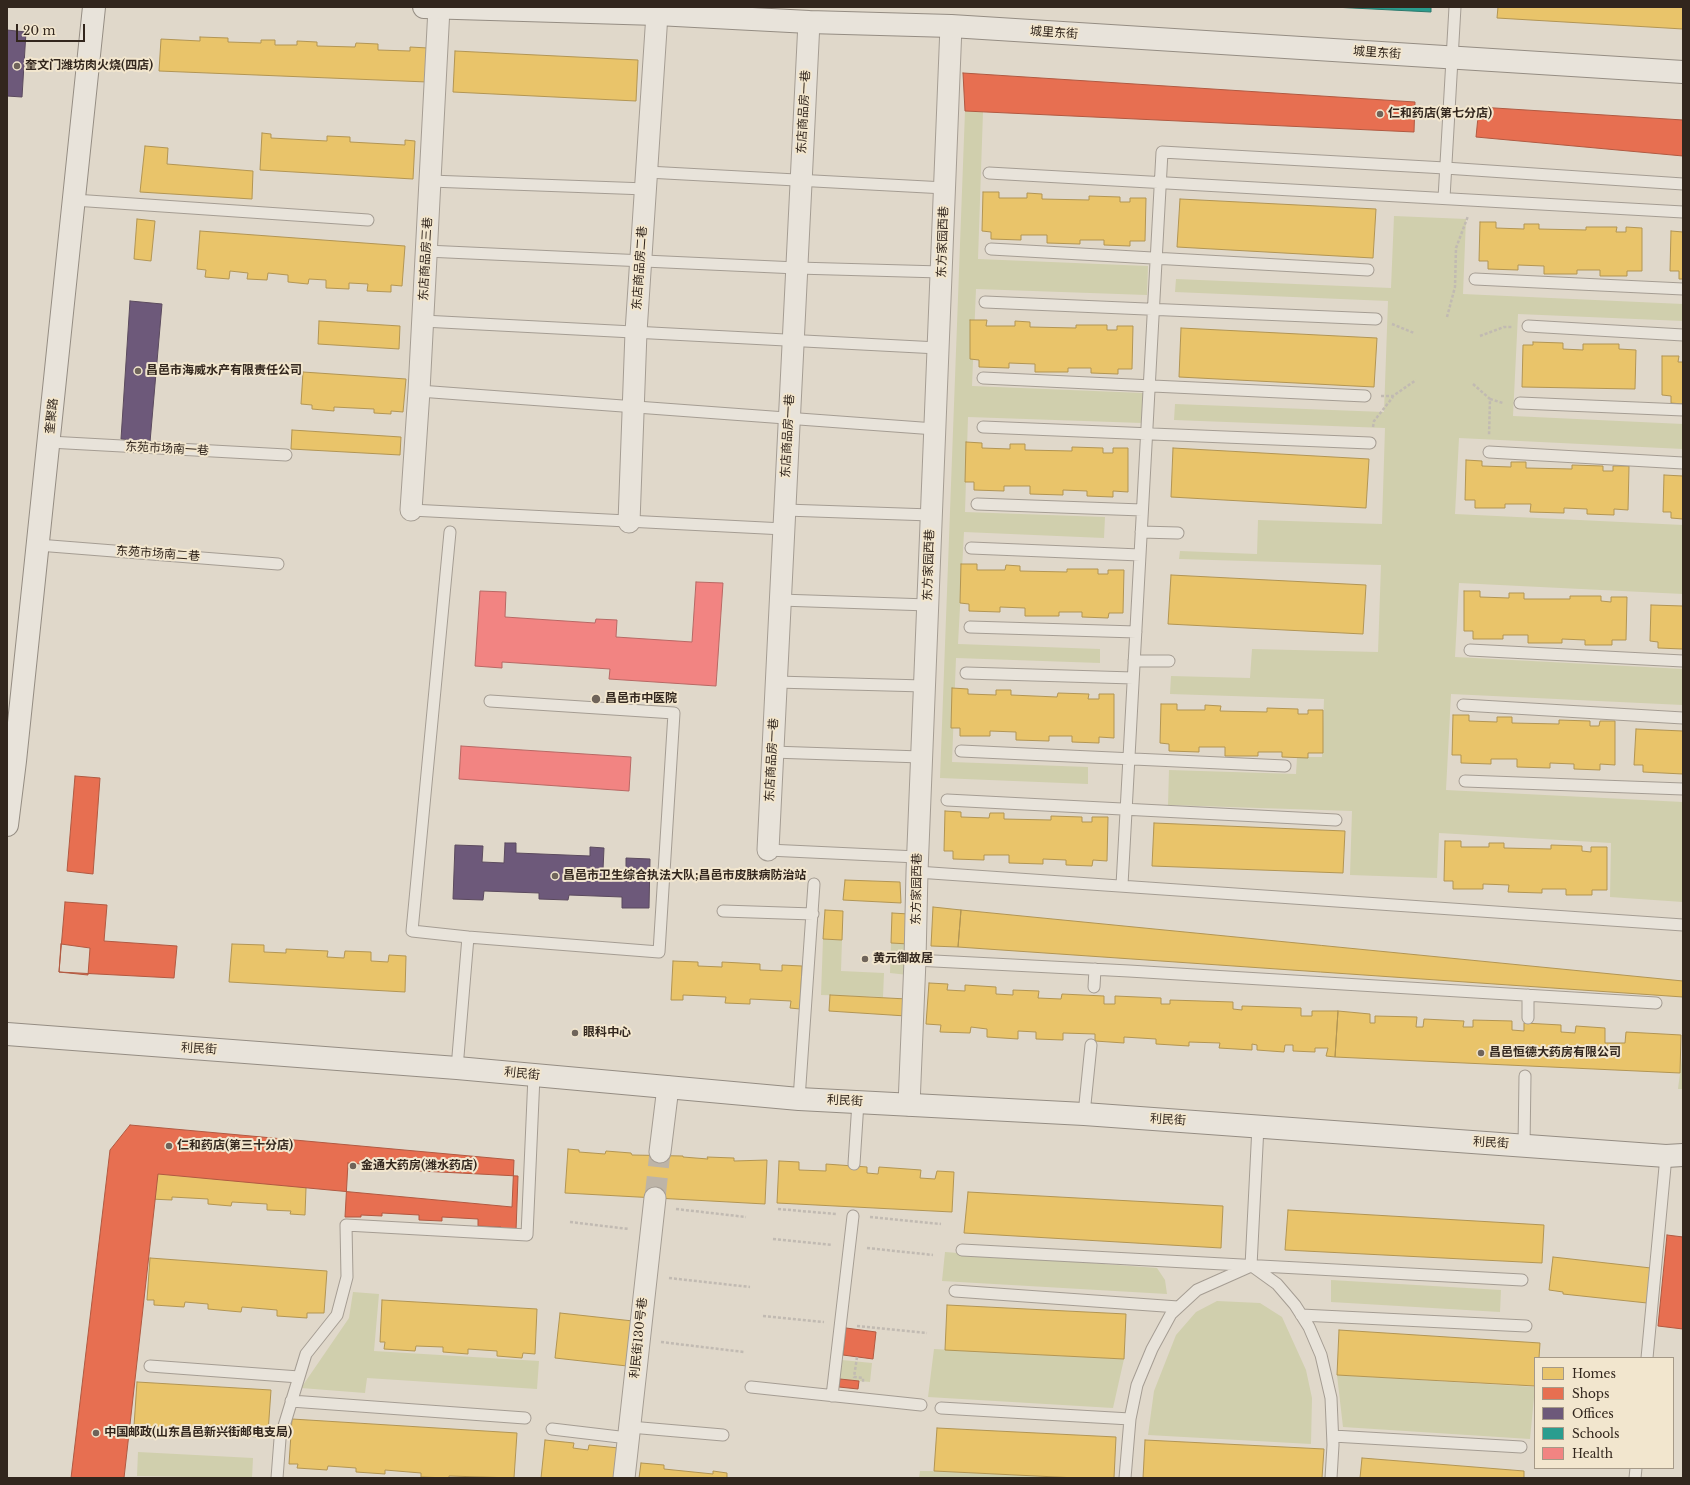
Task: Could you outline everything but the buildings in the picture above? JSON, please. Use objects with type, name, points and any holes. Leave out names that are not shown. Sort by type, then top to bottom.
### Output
[{"type":"street","name":"奎聚路","points":[[7,825],[11,761],[38,545],[94,7]]},
{"type":"street","name":"城里东街","points":[[434,7],[670,12],[809,22],[951,26],[1683,72]]},
{"type":"street","name":"东店商品房三巷","points":[[411,510],[430,181],[434,7]]},
{"type":"street","name":"东店商品房二巷","points":[[629,522],[636,332],[646,181],[670,12]]},
{"type":"street","name":"东店商品房一巷","points":[[768,850],[809,22]]},
{"type":"street","name":"东方家园西巷","points":[[909,1105],[917,865],[951,26]]},
{"type":"street","name":"利民街","points":[[7,1034],[457,1068],[799,1099],[1084,1114],[1674,1156]]},
{"type":"street","points":[[660,1152],[668,1087]]},
{"type":"street","name":"利民街130号巷","points":[[624,1478],[654,1203]]},
{"type":"lane","points":[[1444,198],[1454,7]]},
{"type":"lane","points":[[1122,885],[1162,152],[1445,168],[1683,184]]},
{"type":"lane","points":[[989,173],[1683,212]]},
{"type":"lane","points":[[430,181],[801,180],[945,188]]},
{"type":"lane","points":[[74,200],[368,220]]},
{"type":"lane","points":[[991,249],[1368,270]]},
{"type":"lane","points":[[426,251],[797,268],[942,272]]},
{"type":"lane","points":[[1475,279],[1683,289]]},
{"type":"lane","points":[[985,302],[1376,319]]},
{"type":"lane","points":[[423,321],[938,348]]},
{"type":"lane","points":[[1528,326],[1683,335]]},
{"type":"lane","points":[[983,378],[1365,396]]},
{"type":"lane","points":[[419,391],[935,429]]},
{"type":"lane","points":[[1520,403],[1683,410]]},
{"type":"lane","points":[[983,427],[1370,444]]},
{"type":"lane","name":"东苑市场南一巷","points":[[49,442],[286,455]]},
{"type":"lane","points":[[1489,452],[1683,463]]},
{"type":"lane","points":[[977,504],[1142,510]]},
{"type":"lane","points":[[411,510],[629,522],[784,520],[931,515]]},
{"type":"lane","points":[[450,532],[412,931],[468,937],[659,952],[674,713],[490,701]]},
{"type":"lane","points":[[1141,532],[1178,533]]},
{"type":"lane","name":"东苑市场南二巷","points":[[38,545],[278,564]]},
{"type":"lane","points":[[971,548],[1140,555]]},
{"type":"lane","points":[[780,600],[928,605]]},
{"type":"lane","points":[[970,627],[1136,632]]},
{"type":"lane","points":[[1470,650],[1683,661]]},
{"type":"lane","points":[[1134,661],[1169,661]]},
{"type":"lane","points":[[966,673],[1133,678]]},
{"type":"lane","points":[[776,682],[924,686]]},
{"type":"lane","points":[[1463,705],[1683,718]]},
{"type":"lane","points":[[961,751],[1285,766]]},
{"type":"lane","points":[[772,752],[922,757]]},
{"type":"lane","points":[[1464,781],[1683,789]]},
{"type":"lane","points":[[947,800],[1336,820]]},
{"type":"lane","points":[[768,850],[1122,885],[1683,925]]},
{"type":"lane","points":[[799,1099],[814,884]]},
{"type":"lane","points":[[723,911],[813,914]]},
{"type":"lane","points":[[457,1068],[468,937]]},
{"type":"lane","points":[[915,960],[1094,969],[1656,1003]]},
{"type":"lane","points":[[1094,969],[1094,987]]},
{"type":"lane","points":[[1528,995],[1528,1018]]},
{"type":"lane","points":[[1084,1114],[1090,1045]]},
{"type":"lane","points":[[277,1478],[280,1438],[306,1354],[337,1315],[347,1277],[346,1225],[527,1235],[534,1076]]},
{"type":"lane","points":[[1524,1146],[1525,1076]]},
{"type":"lane","points":[[854,1164],[858,1102]]},
{"type":"lane","points":[[1251,1266],[1258,1126]]},
{"type":"lane","points":[[1647,1357],[1674,1156]]},
{"type":"lane","points":[[832,1396],[853,1216]]},
{"type":"lane","points":[[962,1250],[1522,1280]]},
{"type":"lane","points":[[1125,1478],[1130,1419],[1137,1385],[1149,1356],[1171,1314],[1197,1290],[1251,1266]]},
{"type":"lane","points":[[1251,1266],[1277,1284],[1309,1327],[1321,1355],[1331,1398],[1333,1436],[1331,1478]]},
{"type":"lane","points":[[955,1291],[1178,1307]]},
{"type":"lane","points":[[1301,1315],[1526,1326]]},
{"type":"lane","points":[[150,1366],[299,1377]]},
{"type":"lane","points":[[751,1387],[921,1405]]},
{"type":"lane","points":[[292,1401],[525,1418]]},
{"type":"lane","points":[[940,1408],[1130,1419]]},
{"type":"lane","points":[[552,1429],[723,1435]]},
{"type":"lane","points":[[1333,1436],[1521,1447]]},
{"type":"path","points":[[1447,316],[1455,287],[1456,248],[1475,200]]},
{"type":"path","points":[[1376,319],[1414,333]]},
{"type":"path","points":[[1480,336],[1504,327],[1528,326]]},
{"type":"path","points":[[1370,444],[1374,421],[1393,396],[1416,380]]},
{"type":"path","points":[[1473,384],[1490,399],[1489,452]]},
{"type":"path","points":[[1365,396],[1393,396]]},
{"type":"path","points":[[654,1203],[746,1217]]},
{"type":"path","points":[[570,1222],[651,1232]]},
{"type":"path","points":[[646,1275],[750,1288]]},
{"type":"path","points":[[639,1339],[744,1352]]},
{"type":"path","points":[[857,1357],[854,1377],[863,1378],[861,1399]]},
{"type":"green space","points":[[965,111],[983,112],[978,259],[1148,266],[1147,295],[976,289],[972,386],[1143,393],[1142,423],[968,417],[965,512],[1105,517],[1104,538],[964,532],[958,644],[1100,649],[1100,663],[956,658],[952,762],[1088,767],[1088,784],[940,778]]},
{"type":"green space","points":[[1394,216],[1466,219],[1463,294],[1683,304],[1683,321],[1518,314],[1513,416],[1683,424],[1683,449],[1459,438],[1455,514],[1683,525],[1683,594],[1459,583],[1455,657],[1683,669],[1683,705],[1451,694],[1446,790],[1683,802],[1683,902],[1610,897],[1611,843],[1439,833],[1437,878],[1350,875],[1352,811],[1168,805],[1169,770],[1296,774],[1297,757],[1322,757],[1324,699],[1170,694],[1171,676],[1250,678],[1252,649],[1378,652],[1381,565],[1179,559],[1180,551],[1257,554],[1258,520],[1382,524],[1385,428],[1174,420],[1175,404],[1384,412],[1388,301],[1175,292],[1176,279],[1391,288]]},
{"type":"green space","points":[[823,939],[842,940],[841,971],[884,973],[883,997],[821,995]]},
{"type":"green space","points":[[891,943],[909,944],[908,975],[890,973]]},
{"type":"green space","points":[[1683,1050],[1683,1089],[1678,1089]]},
{"type":"green space","points":[[945,1252],[1157,1268],[1165,1280],[1167,1294],[942,1281]]},
{"type":"green space","points":[[1331,1280],[1501,1290],[1500,1312],[1331,1302]]},
{"type":"green space","points":[[353,1292],[379,1294],[374,1351],[539,1361],[537,1389],[367,1378],[365,1393],[301,1388],[349,1318]]},
{"type":"green space","points":[[1217,1301],[1260,1303],[1282,1317],[1306,1370],[1312,1398],[1311,1444],[1148,1435],[1154,1391],[1176,1335],[1196,1312]]},
{"type":"green space","points":[[934,1349],[1124,1359],[1113,1408],[928,1397]]},
{"type":"green space","points":[[842,1360],[872,1363],[870,1382],[840,1379]]},
{"type":"green space","points":[[1337,1375],[1534,1387],[1530,1439],[1343,1427]]},
{"type":"green space","points":[[138,1452],[253,1458],[252,1478],[137,1476]]},
{"type":"green space","points":[[920,1471],[934,1471],[1077,1478],[919,1478]]},
{"type":"tunnel","points":[[655,1198],[660,1152]]},
{"type":"place","name":"奎文门潍坊肉火烧(四店)","points":[[17,66]]},
{"type":"place","name":"仁和药店(第七分店)","points":[[1380,114]]},
{"type":"place","name":"昌邑市海威水产有限责任公司","points":[[138,371]]},
{"type":"place","name":"昌邑市中医院","points":[[596,699]]},
{"type":"place","name":"昌邑市卫生综合执法大队;昌邑市皮肤病防治站","points":[[555,876]]},
{"type":"place","name":"黄元御故居","points":[[865,959]]},
{"type":"place","name":"眼科中心","points":[[575,1033]]},
{"type":"place","name":"昌邑恒德大药房有限公司","points":[[1481,1053]]},
{"type":"place","name":"仁和药店(第三十分店)","points":[[169,1146]]},
{"type":"place","name":"金通大药房(潍水药店)","points":[[353,1166]]},
{"type":"place","name":"中国邮政(山东昌邑新兴街邮电支局)","points":[[96,1433]]}]
